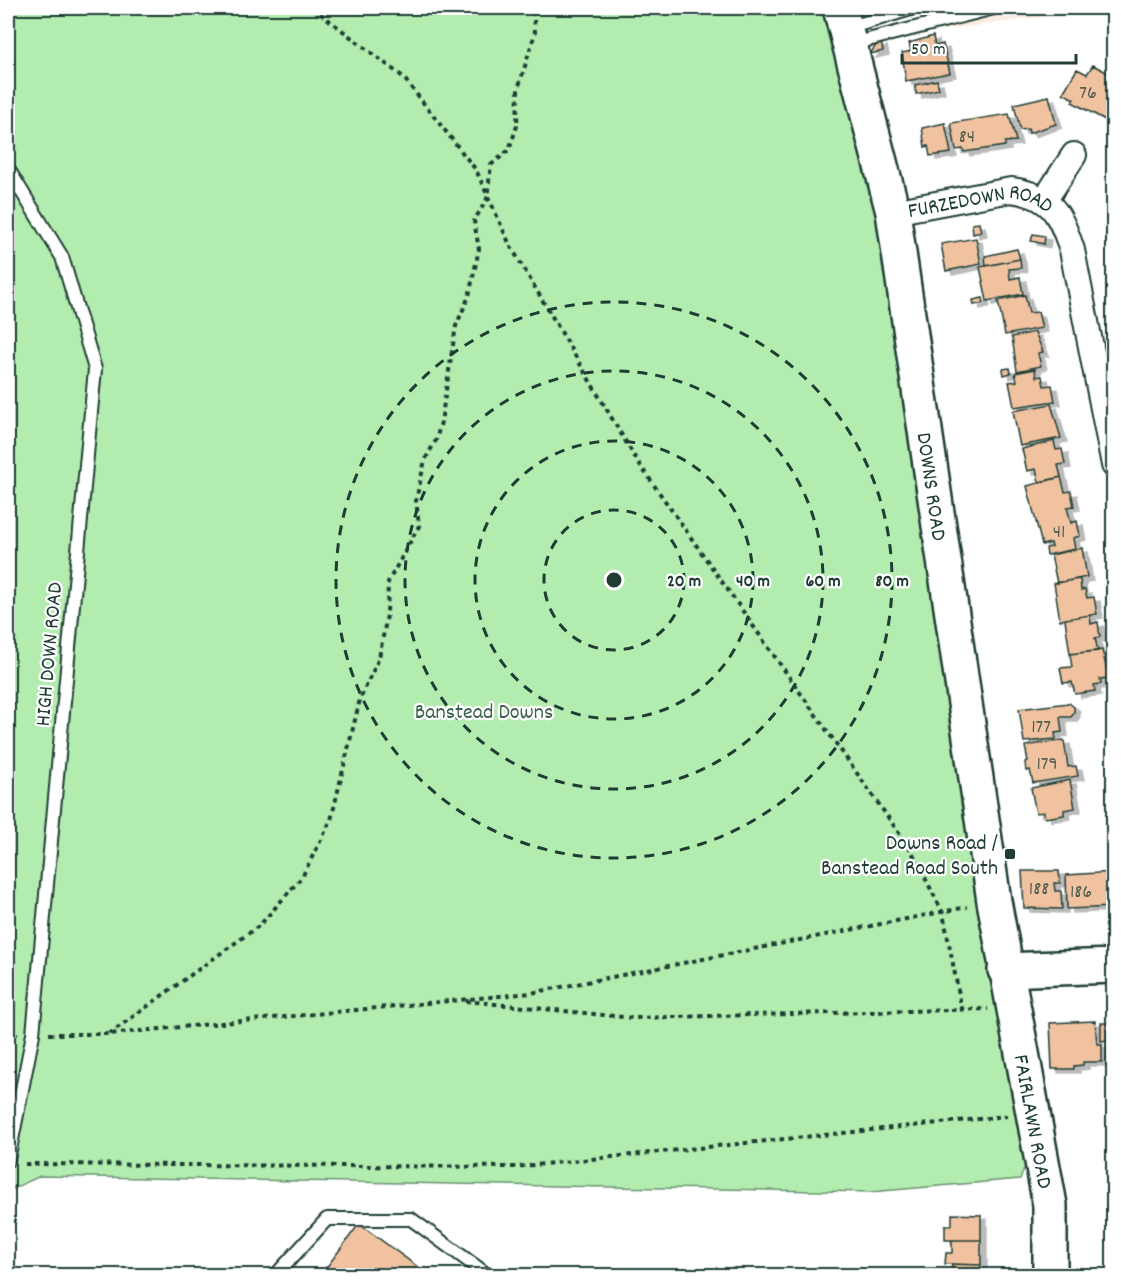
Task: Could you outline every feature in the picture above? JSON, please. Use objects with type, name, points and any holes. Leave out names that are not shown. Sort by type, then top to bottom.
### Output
[{"type":"street","name":"DOWNS ROAD","points":[[851,30],[893,213],[1005,970]]},
{"type":"street","points":[[1044,201],[1074,156]]},
{"type":"street","name":"FURZEDOWN ROAD","points":[[893,213],[1011,190],[1027,192],[1044,201],[1061,218],[1072,250],[1113,465]]},
{"type":"street","points":[[1005,970],[1113,966]]},
{"type":"street","name":"FAIRLAWN ROAD","points":[[1005,970],[1050,1205],[1050,1275]]},
{"type":"lane","points":[[851,30],[914,8]]},
{"type":"lane","points":[[851,30],[994,8]]},
{"type":"lane","name":"HIGH DOWN ROAD","points":[[8,169],[62,257],[95,369],[33,1035],[13,1162]]},
{"type":"lane","points":[[274,1275],[327,1220],[411,1219],[489,1275]]},
{"type":"path","points":[[313,8],[403,77],[476,170],[487,199],[510,245],[637,461],[911,850],[943,913],[962,1010]]},
{"type":"path","points":[[109,1034],[260,925],[302,877],[331,820],[360,699],[379,658],[387,615],[388,582],[419,526],[416,500],[425,460],[436,440],[441,422],[456,326],[469,296],[479,249],[474,221],[487,199],[491,165],[508,150],[517,126],[518,89],[535,33],[532,8]]},
{"type":"path","points":[[8,1035],[109,1034],[531,993],[943,913],[994,901]]},
{"type":"path","points":[[457,1000],[633,1018],[1013,1009]]},
{"type":"path","points":[[13,1162],[515,1167],[1008,1116]]},
{"type":"shaded area","points":[[928,8],[1111,8],[935,31]]},
{"type":"green space","name":"Banstead Downs","points":[[8,8],[829,8],[893,213],[1037,1138],[1020,1179],[870,1192],[40,1176],[8,1191]]},
{"type":"building","points":[[933,36],[935,46],[943,44],[950,73],[906,81],[902,53],[911,51],[909,43]]},
{"type":"building","points":[[881,42],[883,51],[870,54],[876,45]]},
{"type":"building","points":[[1093,65],[1112,75],[1106,84],[1108,86],[1114,78],[1114,118],[1111,123],[1072,102],[1074,99],[1063,93],[1077,69],[1087,74]]},
{"type":"building","points":[[937,80],[939,89],[916,94],[915,85]]},
{"type":"building","points":[[1049,96],[1056,124],[1029,133],[1028,129],[1020,130],[1014,104]]},
{"type":"building","points":[[1009,114],[1016,141],[1005,142],[1005,146],[964,152],[963,149],[956,150],[951,123]]},
{"type":"building","points":[[945,123],[951,153],[930,156],[928,146],[925,147],[922,128]]},
{"type":"building","points":[[979,223],[981,232],[973,234],[972,224]]},
{"type":"building","points":[[1033,234],[1045,236],[1044,244],[1031,241]]},
{"type":"building","points":[[976,238],[981,264],[946,271],[941,244]]},
{"type":"building","points":[[1017,249],[1020,259],[986,266],[985,256]]},
{"type":"building","points":[[1020,259],[1021,268],[1009,269],[1010,279],[1020,277],[1023,294],[987,301],[980,267]]},
{"type":"building","points":[[1025,295],[1029,313],[1038,312],[1042,328],[1005,335],[998,301]]},
{"type":"building","points":[[983,298],[984,303],[974,305],[973,300]]},
{"type":"building","points":[[1035,332],[1043,352],[1038,353],[1041,366],[1017,371],[1012,337]]},
{"type":"building","points":[[1010,368],[1011,373],[1004,375],[1003,369]]},
{"type":"building","points":[[1035,369],[1036,377],[1042,376],[1044,386],[1052,385],[1055,401],[1014,407],[1009,382],[1017,381],[1015,373]]},
{"type":"building","points":[[1051,404],[1061,438],[1020,446],[1013,411]]},
{"type":"building","points":[[1054,441],[1056,450],[1062,449],[1065,464],[1058,465],[1061,477],[1039,482],[1036,469],[1027,471],[1022,449]]},
{"type":"building","points":[[1061,477],[1065,492],[1071,491],[1074,506],[1067,507],[1071,523],[1077,521],[1080,536],[1073,538],[1075,549],[1047,555],[1046,548],[1052,547],[1051,543],[1042,545],[1027,486]]},
{"type":"building","points":[[1082,548],[1087,577],[1057,583],[1051,555]]},
{"type":"building","points":[[1080,579],[1081,590],[1085,589],[1087,598],[1094,597],[1097,614],[1060,620],[1054,583]]},
{"type":"building","points":[[1090,615],[1091,624],[1098,622],[1100,637],[1095,638],[1098,651],[1070,654],[1065,619]]},
{"type":"building","points":[[1102,650],[1109,678],[1100,679],[1101,684],[1094,685],[1095,691],[1075,694],[1072,682],[1063,683],[1060,668],[1072,667],[1070,654]]},
{"type":"building","points":[[1069,703],[1074,707],[1074,713],[1071,717],[1060,717],[1062,732],[1055,733],[1056,739],[1024,742],[1019,709]]},
{"type":"building","points":[[1064,740],[1068,767],[1076,766],[1078,776],[1033,783],[1030,770],[1026,771],[1025,762],[1028,761],[1025,746]]},
{"type":"building","points":[[1070,780],[1075,808],[1064,810],[1064,815],[1045,818],[1044,812],[1036,813],[1031,788]]},
{"type":"building","points":[[1022,871],[1059,871],[1060,883],[1054,883],[1055,891],[1061,891],[1062,909],[1024,908]]},
{"type":"building","points":[[1114,872],[1114,907],[1067,909],[1066,875]]},
{"type":"building","points":[[1095,1021],[1097,1044],[1102,1044],[1102,1062],[1083,1062],[1083,1065],[1074,1066],[1074,1069],[1052,1069],[1050,1023]]},
{"type":"building","points":[[1101,1023],[1108,1023],[1108,1040],[1101,1041]]},
{"type":"building","points":[[952,1214],[981,1215],[981,1240],[945,1240],[945,1225],[952,1225]]},
{"type":"building","points":[[359,1224],[430,1276],[320,1276]]},
{"type":"building","points":[[952,1240],[981,1240],[981,1265],[945,1264],[946,1253],[952,1253]]},
{"type":"building","points":[[952,1264],[981,1265],[981,1276],[951,1276]]},
{"type":"place","name":"Downs Road / Banstead Road South","points":[[1010,854]]}]
